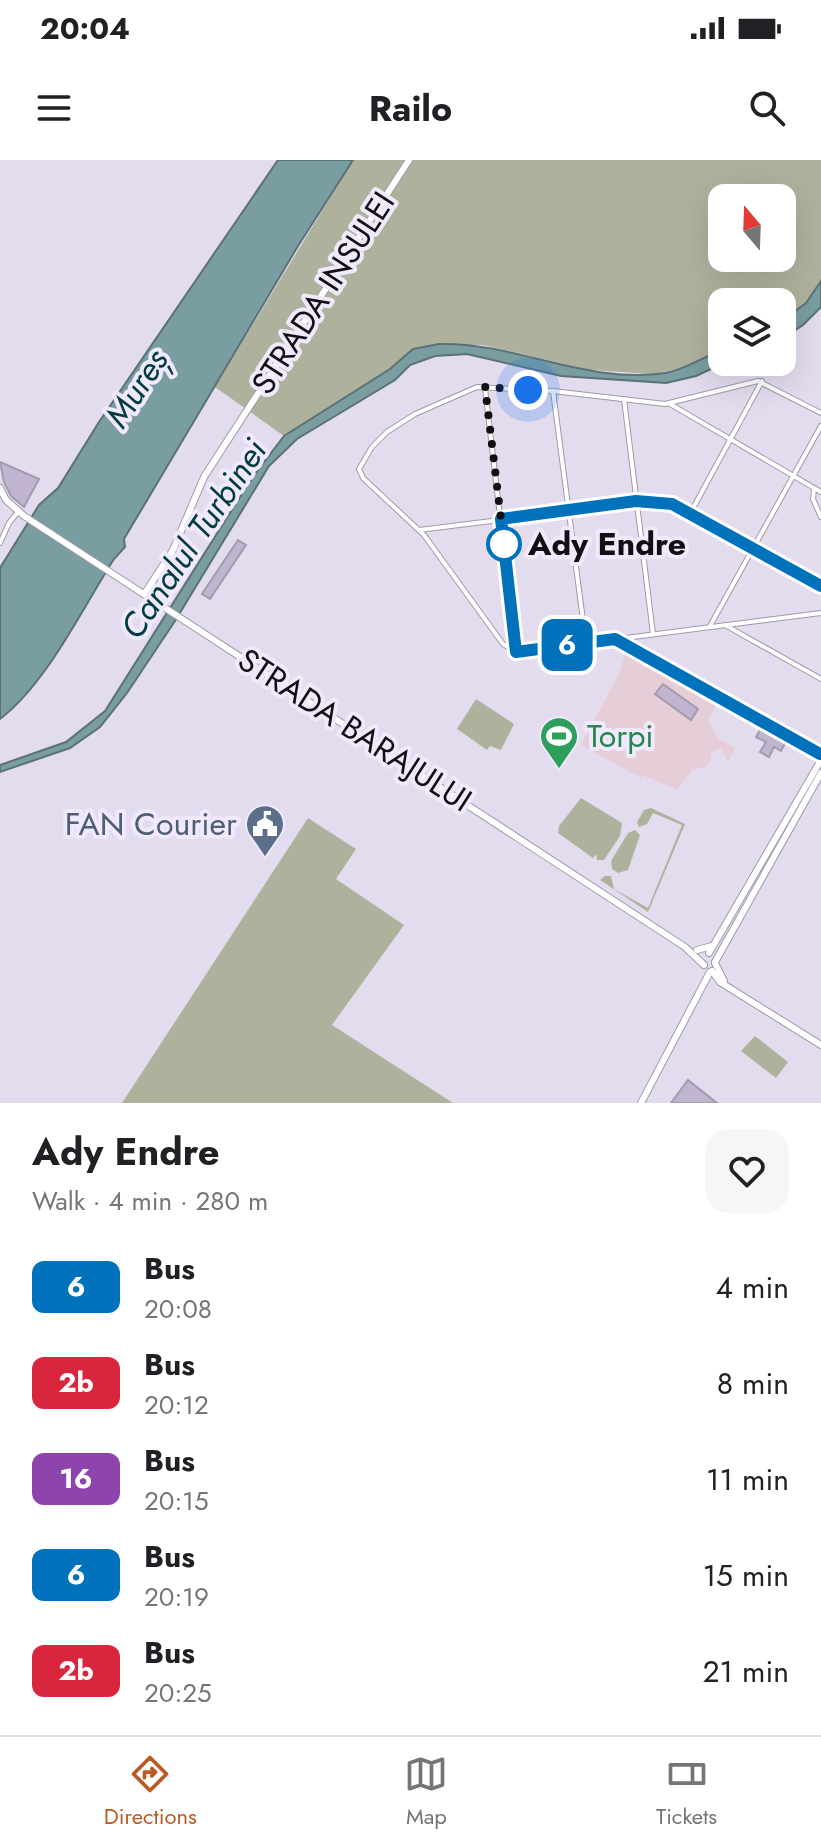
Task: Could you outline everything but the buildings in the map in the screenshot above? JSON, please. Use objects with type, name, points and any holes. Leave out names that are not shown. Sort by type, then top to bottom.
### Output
[{"type":"main road","name":"STRADA INSULEI","points":[[145,593],[173,550],[204,477],[409,160]]},
{"type":"main road","points":[[0,488],[21,514]]},
{"type":"main road","name":"STRADA BARAJULUI","points":[[21,514],[685,947],[720,982]]},
{"type":"main road","points":[[641,1103],[698,990],[707,969],[708,954],[821,756]]},
{"type":"main road","points":[[707,969],[715,962],[821,773]]},
{"type":"main road","points":[[697,950],[709,948],[722,934]]},
{"type":"main road","name":"STRADA BARAJULUI","points":[[685,947],[708,954]]},
{"type":"main road","points":[[708,954],[728,985]]},
{"type":"main road","points":[[698,990],[709,983],[728,985],[821,1045]]},
{"type":"street","points":[[821,413],[762,381],[751,381],[670,404],[553,391],[474,388],[406,420],[381,437],[361,464],[363,478],[419,530],[503,644],[516,652],[821,613]]},
{"type":"street","points":[[691,512],[762,381]]},
{"type":"street","points":[[485,387],[516,652]]},
{"type":"street","points":[[553,391],[586,643]]},
{"type":"street","points":[[624,399],[653,634]]},
{"type":"street","points":[[670,404],[821,492]]},
{"type":"street","points":[[710,626],[821,426]]},
{"type":"street","points":[[814,489],[813,499],[821,517]]},
{"type":"street","points":[[419,530],[636,501],[672,504],[754,546],[821,586]]},
{"type":"street","points":[[0,543],[9,523],[21,514]]},
{"type":"street","points":[[725,625],[821,679]]},
{"type":"street","points":[[615,639],[821,756]]},
{"type":"shaded area","points":[[353,160],[821,160],[821,281],[806,303],[796,310],[796,288],[708,288],[708,356],[683,368],[652,374],[590,370],[483,345],[423,346],[413,349],[390,370],[284,436],[215,387]]},
{"type":"shaded area","points":[[626,650],[718,702],[708,720],[718,738],[735,748],[728,762],[721,748],[711,752],[707,766],[692,770],[677,790],[643,775],[641,778],[581,745],[619,674]]},
{"type":"shaded area","points":[[476,699],[514,724],[501,750],[490,746],[487,750],[457,729]]},
{"type":"shaded area","points":[[581,798],[622,823],[620,836],[604,860],[597,860],[596,854],[593,858],[558,833],[559,826]]},
{"type":"shaded area","points":[[651,808],[685,824],[648,912],[600,880],[611,876],[614,889],[648,908],[682,825],[653,813],[647,824],[639,827],[637,822],[644,810]]},
{"type":"shaded area","points":[[308,818],[356,849],[336,879],[404,925],[332,1025],[453,1103],[122,1103]]},
{"type":"shaded area","points":[[635,830],[640,835],[628,870],[618,873],[612,869],[611,861],[628,833]]},
{"type":"shaded area","points":[[755,1036],[788,1062],[776,1078],[741,1051]]},
{"type":"water","name":"Mureș","points":[[278,160],[353,160],[298,246],[124,539],[125,547],[114,559],[48,666],[17,704],[0,719],[0,568],[39,505],[58,488],[99,422]]},
{"type":"water","points":[[821,281],[821,307],[796,330],[796,310],[806,303]]},
{"type":"water","name":"Canalul Turbinei","points":[[439,344],[467,345],[580,369],[636,375],[665,373],[708,356],[708,370],[666,383],[561,376],[467,354],[435,356],[410,365],[395,380],[297,439],[269,466],[175,621],[127,693],[100,727],[70,748],[0,772],[0,765],[66,742],[105,711],[252,478],[284,436],[390,369],[413,349]]},
{"type":"bus line","name":"6","points":[[820,754],[615,639],[516,652],[501,519],[636,501],[672,504],[821,586]]},
{"type":"place","name":"Ady Endre","points":[[504,544]]},
{"type":"place","name":"Torpi","points":[[559,770]]},
{"type":"place","name":"FAN Courier","points":[[265,858]]},
{"type":"route","points":[[504,544],[485,387],[528,390]]}]
